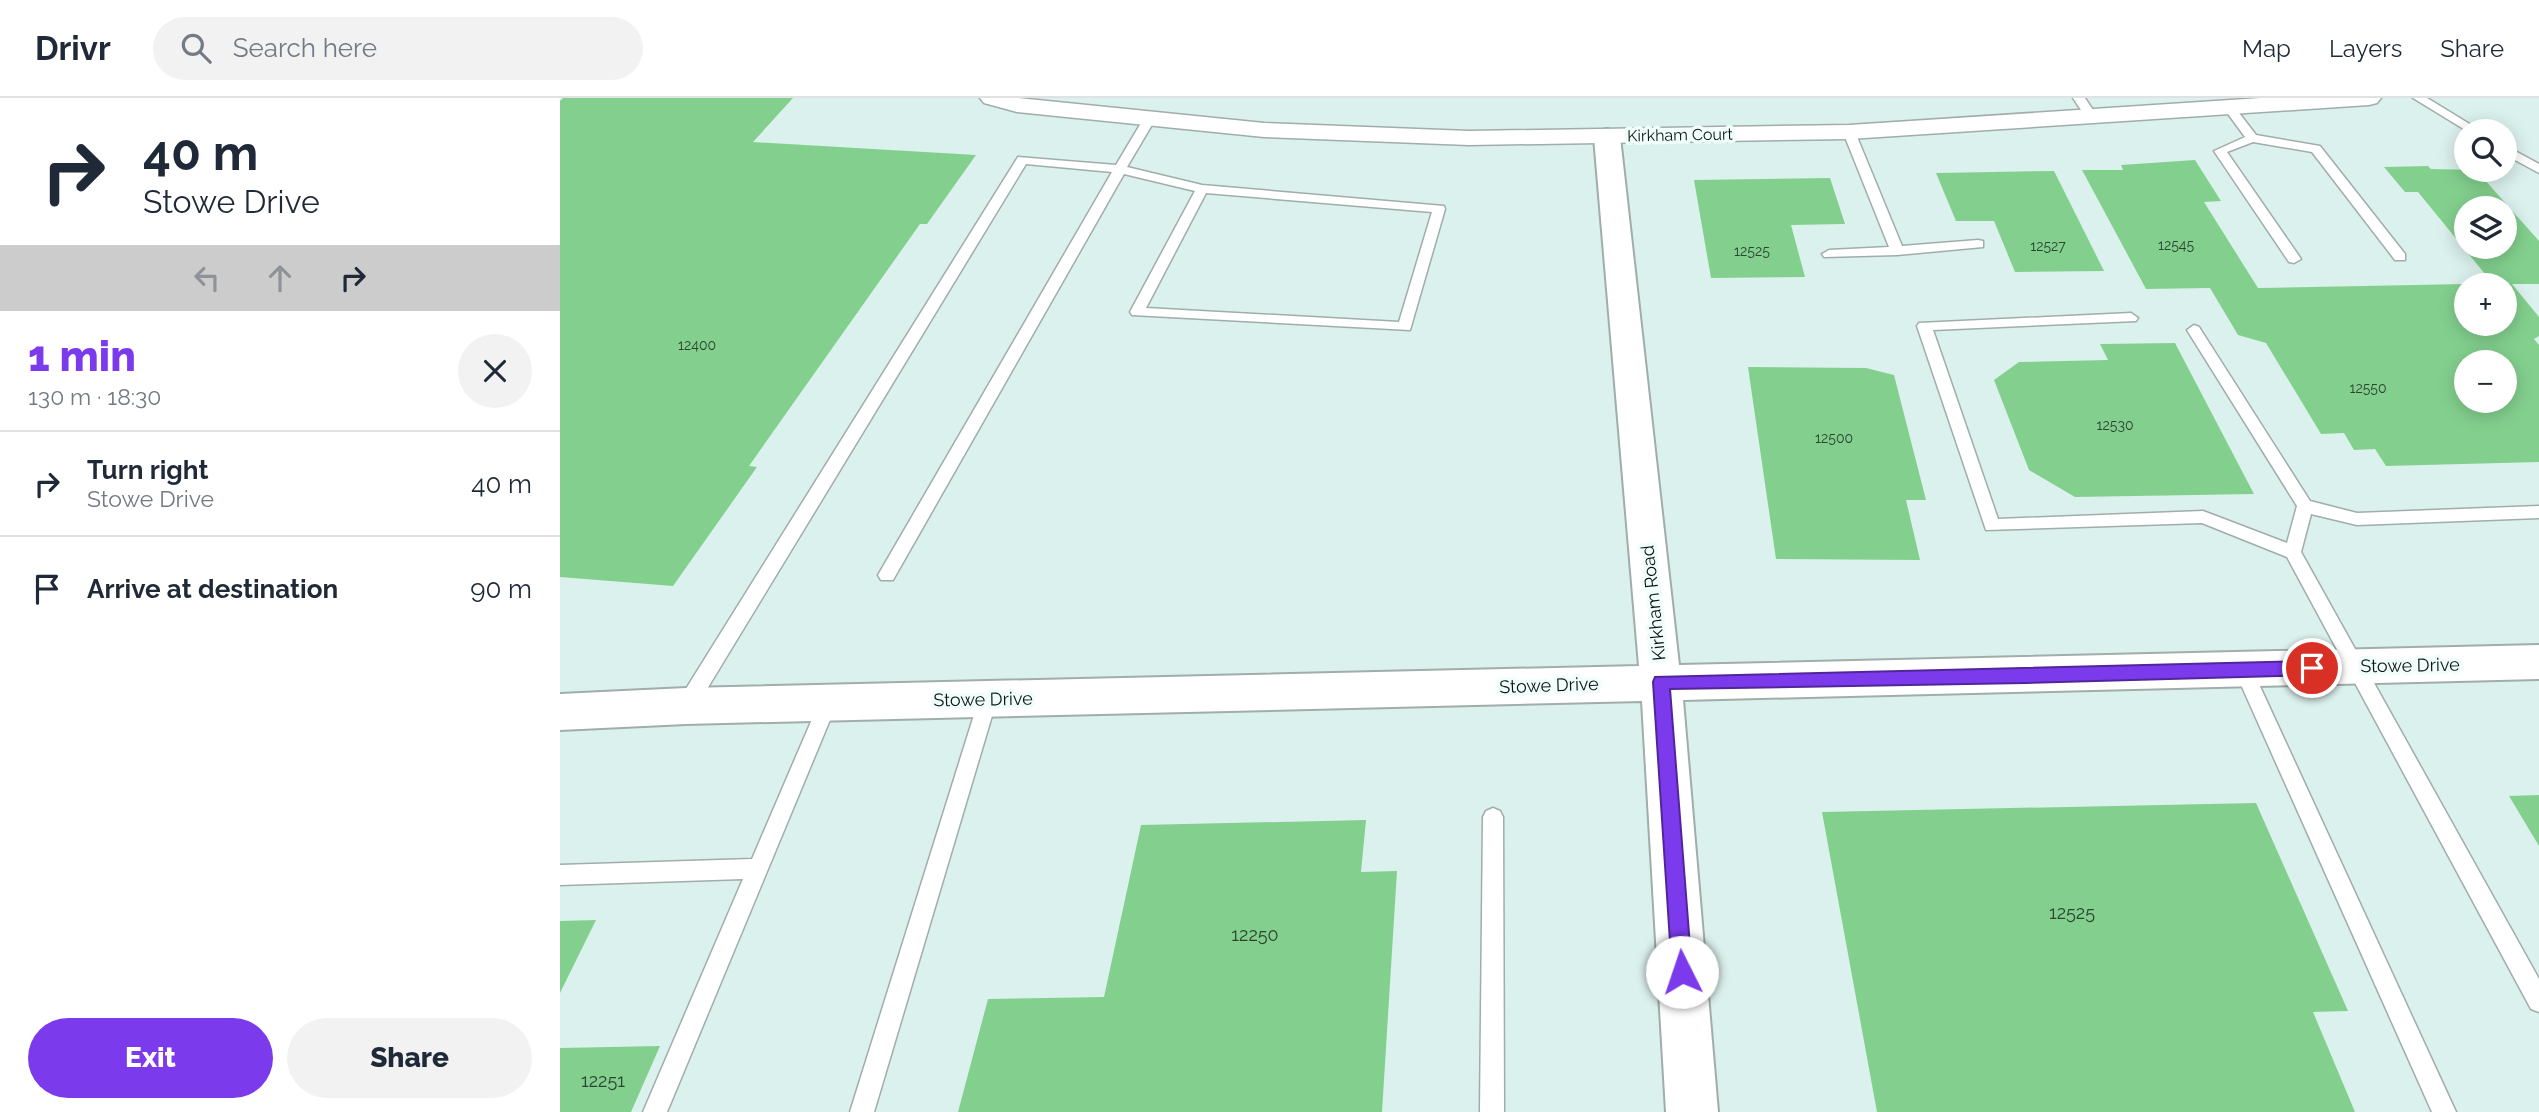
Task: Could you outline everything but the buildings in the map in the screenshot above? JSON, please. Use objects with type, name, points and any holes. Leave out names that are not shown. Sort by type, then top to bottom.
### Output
[{"type":"main road","name":"Kirkham Road","points":[[1607,137],[1661,682],[1692,1112]]},
{"type":"main road","name":"Stowe Drive","points":[[560,712],[686,706],[2539,662]]},
{"type":"street","name":"Kirkham Court","points":[[992,98],[1017,105],[1264,130],[1442,137],[1849,132],[2085,107],[2229,107],[2369,98]]},
{"type":"lane","points":[[2418,98],[2454,119]]},
{"type":"lane","points":[[2229,107],[2252,138]]},
{"type":"lane","points":[[887,575],[1150,118]]},
{"type":"lane","points":[[1849,132],[1897,251]]},
{"type":"lane","points":[[2294,259],[2220,151],[2252,138],[2316,149],[2400,257]]},
{"type":"lane","points":[[2517,156],[2539,169]]},
{"type":"lane","points":[[686,706],[1022,160],[1120,169],[1202,189],[1439,209],[1405,327],[1137,312],[1202,189]]},
{"type":"lane","points":[[1829,254],[1978,244]]},
{"type":"lane","points":[[2131,318],[1924,326],[1992,526],[2203,517],[2293,552],[2539,1001]]},
{"type":"lane","points":[[2194,330],[2305,506],[2357,519],[2539,512]]},
{"type":"lane","points":[[2293,552],[2305,506]]},
{"type":"lane","points":[[2243,669],[2444,1112]]},
{"type":"lane","points":[[862,1112],[988,699]]},
{"type":"lane","points":[[654,1112],[828,703]]},
{"type":"lane","points":[[1492,1112],[1493,817]]},
{"type":"lane","points":[[560,875],[758,869]]},
{"type":"shaded area","points":[[560,98],[2539,98],[2539,1112],[560,1112]]},
{"type":"route","points":[[1682,972],[1661,682],[2312,668]]}]
